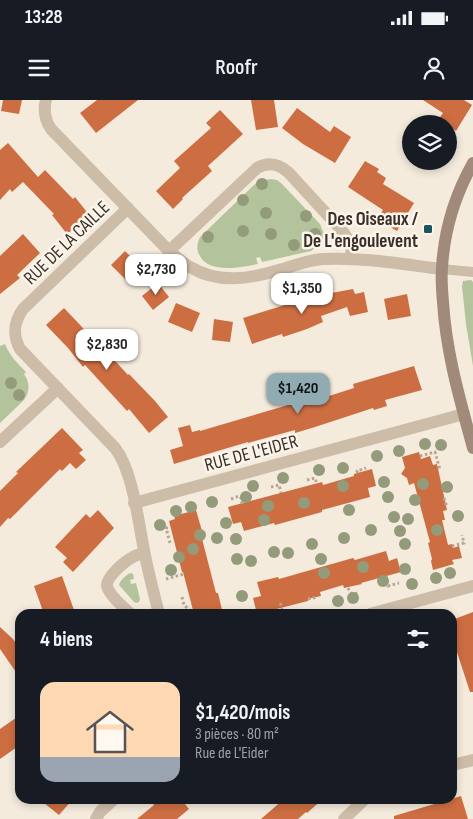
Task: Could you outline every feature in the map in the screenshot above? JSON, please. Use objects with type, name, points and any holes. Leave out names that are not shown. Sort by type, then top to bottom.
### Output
[{"type":"street","points":[[46,100],[45,116],[51,129],[169,251],[198,272],[213,277],[240,279],[313,260],[352,259],[441,269]]},
{"type":"street","points":[[169,251],[257,168],[263,164],[270,163],[283,168],[289,173],[344,232],[351,245],[352,259]]},
{"type":"street","points":[[473,163],[454,205],[441,269],[443,311],[454,376],[473,448]]},
{"type":"street","name":"RUE DE LA CAILLE","points":[[128,208],[29,302],[17,318],[14,329],[20,348],[118,452],[125,465],[158,609]]},
{"type":"street","points":[[0,442],[58,388]]},
{"type":"street","name":"RUE DE L'EIDER","points":[[134,503],[464,414]]},
{"type":"street","points":[[126,609],[111,593],[107,585],[108,581],[112,574],[126,561],[144,553]]},
{"type":"street","points":[[388,609],[473,586]]},
{"type":"street","points":[[457,764],[473,760]]},
{"type":"street","points":[[96,819],[109,804]]},
{"type":"street","points":[[344,819],[360,804]]},
{"type":"lane","points":[[441,269],[473,272]]},
{"type":"path","points":[[420,456],[435,452],[440,470]]},
{"type":"path","points":[[358,473],[357,471],[366,468]]},
{"type":"path","points":[[307,480],[315,478],[317,484]]},
{"type":"path","points":[[271,487],[279,485],[281,493]]},
{"type":"path","points":[[232,498],[239,496],[242,504]]},
{"type":"path","points":[[444,498],[446,507]]},
{"type":"path","points":[[170,527],[166,528],[170,543]]},
{"type":"path","points":[[452,546],[464,543],[462,535]]},
{"type":"path","points":[[166,579],[184,574]]},
{"type":"path","points":[[386,576],[388,586],[399,584]]},
{"type":"path","points":[[348,588],[351,593],[359,593]]},
{"type":"path","points":[[182,597],[184,605],[188,609]]},
{"type":"path","points":[[308,599],[318,597]]},
{"type":"path","points":[[280,601],[282,609]]},
{"type":"green space","points":[[271,179],[277,180],[282,184],[320,224],[324,234],[320,244],[311,251],[262,262],[260,257],[256,258],[258,264],[243,267],[218,267],[204,262],[197,249],[200,237],[256,183]]},
{"type":"green space","points":[[471,280],[473,282],[473,366],[462,286],[463,281]]},
{"type":"green space","points":[[5,344],[11,356],[26,372],[24,374],[28,387],[24,400],[0,423],[0,346]]},
{"type":"green space","points":[[131,573],[134,579],[130,580],[131,584],[136,583],[140,599],[136,603],[119,585]]},
{"type":"building","points":[[3,100],[22,100],[19,114],[1,111]]},
{"type":"building","points":[[97,100],[138,100],[96,133],[80,113]]},
{"type":"building","points":[[251,100],[274,100],[278,127],[256,130]]},
{"type":"building","points":[[423,100],[464,100],[472,105],[457,129],[457,115],[442,115],[443,113]]},
{"type":"building","points":[[297,108],[330,132],[334,126],[351,137],[335,163],[303,144],[282,128]]},
{"type":"building","points":[[220,110],[243,134],[208,166],[212,171],[182,198],[173,209],[156,191],[180,168],[174,161],[211,128],[206,123]]},
{"type":"building","points":[[8,143],[38,177],[45,170],[73,199],[75,197],[90,216],[67,234],[52,215],[54,214],[23,182],[12,192],[10,189],[0,200],[0,150]]},
{"type":"building","points":[[365,161],[379,169],[377,172],[386,178],[383,184],[414,203],[397,231],[377,219],[383,210],[348,187]]},
{"type":"building","points":[[23,234],[40,253],[17,275],[20,278],[0,294],[0,256]]},
{"type":"building","points":[[125,251],[141,267],[127,281],[111,265]]},
{"type":"building","points":[[158,283],[169,297],[153,310],[142,296]]},
{"type":"building","points":[[353,289],[355,294],[364,292],[368,312],[350,316],[347,307],[321,316],[323,322],[307,329],[283,337],[282,334],[252,344],[243,318],[298,301],[299,304],[326,294]]},
{"type":"building","points":[[407,294],[411,316],[388,320],[384,299]]},
{"type":"building","points":[[176,303],[200,313],[192,332],[168,322]]},
{"type":"building","points":[[64,308],[104,355],[107,352],[168,417],[149,433],[129,409],[127,411],[85,365],[83,367],[46,325]]},
{"type":"building","points":[[214,319],[233,322],[230,342],[212,340]]},
{"type":"building","points":[[414,366],[422,390],[385,400],[387,406],[374,410],[373,408],[295,433],[295,430],[174,464],[170,450],[183,446],[178,428],[190,425],[192,432],[200,431],[288,405],[287,403],[323,391],[326,397],[354,388],[353,384]]},
{"type":"building","points":[[62,428],[83,450],[79,453],[86,460],[76,469],[70,463],[62,471],[60,469],[0,527],[0,491],[18,473],[16,472]]},
{"type":"building","points":[[419,452],[421,459],[430,456],[433,465],[437,464],[447,510],[443,511],[445,520],[442,520],[448,545],[452,544],[453,548],[459,546],[462,558],[452,560],[454,564],[433,570],[428,543],[430,542],[414,483],[409,485],[407,478],[401,474],[405,468],[402,457]]},
{"type":"building","points":[[372,469],[376,486],[368,488],[370,497],[275,525],[274,523],[244,531],[241,522],[233,524],[228,507],[322,482],[323,485]]},
{"type":"building","points":[[98,510],[114,528],[73,572],[63,562],[67,558],[55,547],[86,514],[90,518]]},
{"type":"building","points":[[196,510],[216,593],[218,593],[222,609],[193,609],[169,521],[175,519],[174,516]]},
{"type":"building","points":[[386,551],[389,561],[397,558],[401,572],[362,584],[344,588],[343,585],[320,592],[321,596],[308,599],[308,601],[277,609],[256,609],[253,598],[261,596],[257,582],[278,577],[279,579],[353,558],[355,560]]},
{"type":"building","points":[[62,576],[74,609],[42,609],[34,586]]},
{"type":"building","points":[[473,612],[473,692],[470,692],[457,652],[457,618]]},
{"type":"building","points":[[0,627],[15,642],[15,671],[0,649]]},
{"type":"building","points":[[15,718],[15,748],[0,759],[0,729]]},
{"type":"building","points":[[461,796],[468,819],[394,819],[394,816],[434,804],[457,804],[457,797]]},
{"type":"building","points":[[45,804],[69,804],[59,815]]},
{"type":"building","points":[[185,804],[189,809],[177,819],[137,819],[154,805]]},
{"type":"building","points":[[278,804],[317,804],[298,819],[261,819]]},
{"type":"place","name":"Des Oiseaux / De L'engoulevent","points":[[428,229]]}]
